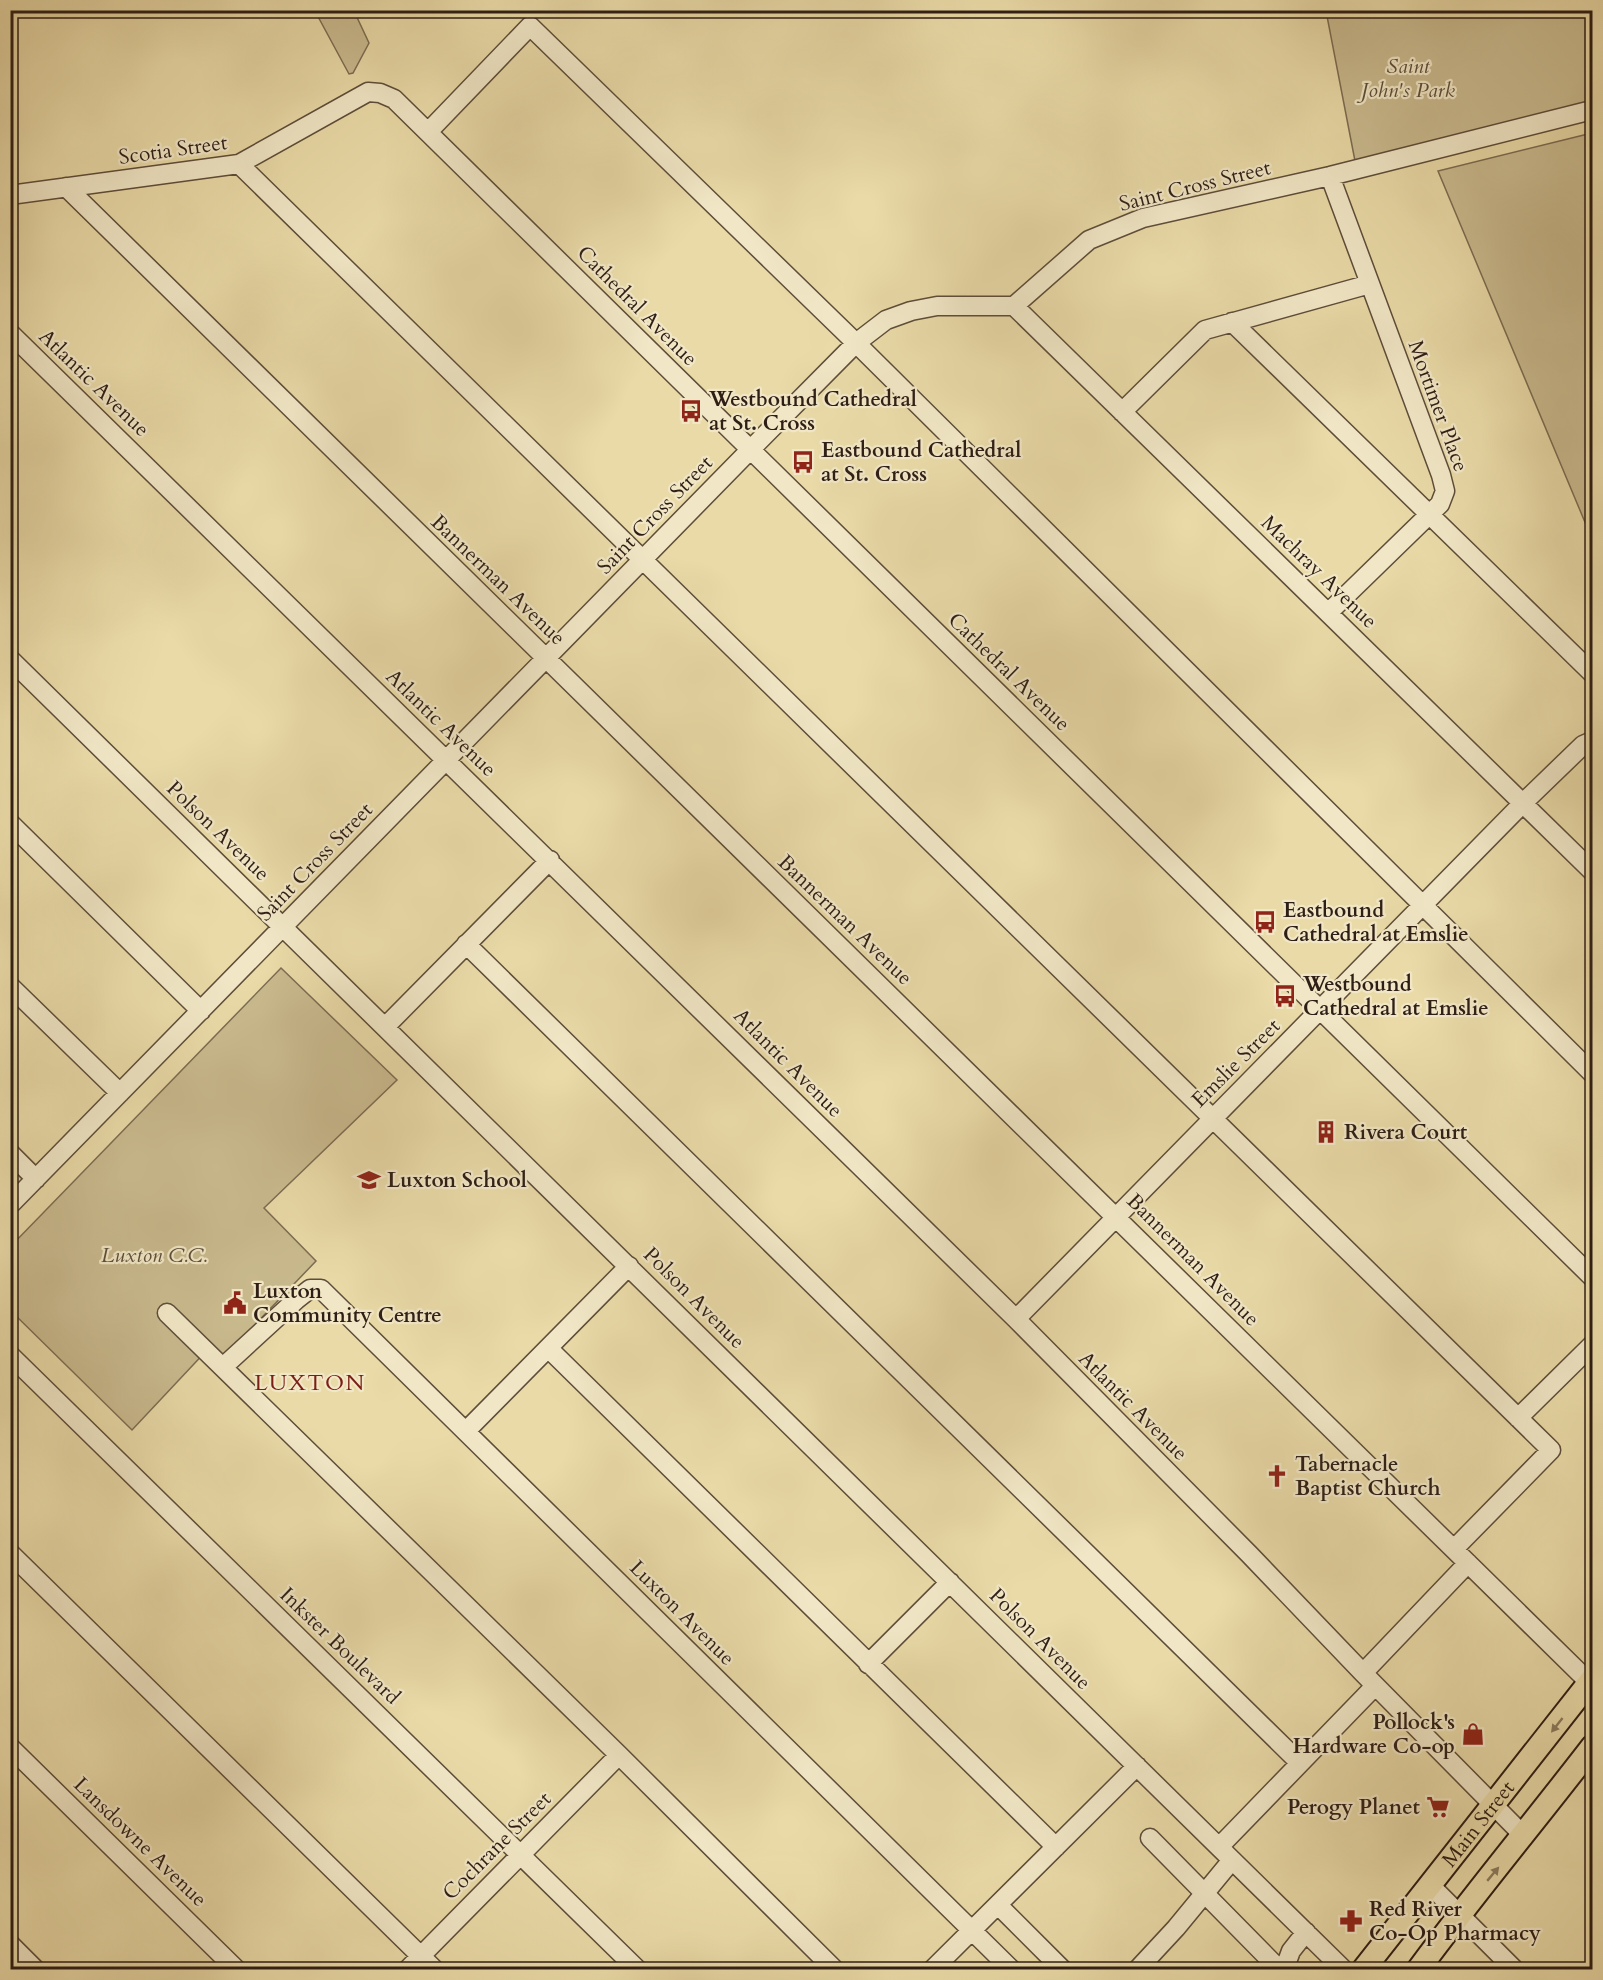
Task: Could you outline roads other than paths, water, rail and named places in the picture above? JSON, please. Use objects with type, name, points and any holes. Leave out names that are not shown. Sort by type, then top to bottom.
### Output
[{"type":"main road","name":"Main Street","points":[[1363,1970],[1592,1682]]},
{"type":"main road","name":"Main Street","points":[[1418,1970],[1593,1747]]},
{"type":"street","points":[[428,132],[530,26],[856,343],[1593,1073]]},
{"type":"street","name":"Scotia Street","points":[[10,195],[239,164],[368,92],[380,93],[394,99]]},
{"type":"street","name":"Cathedral Avenue","points":[[394,99],[1593,1277]]},
{"type":"street","name":"Saint Cross Street","points":[[10,1205],[750,450],[856,343],[886,320],[911,311],[937,306],[1014,306],[1089,240],[1143,218],[1330,176],[1593,110]]},
{"type":"street","points":[[239,164],[1551,1450],[1454,1549]]},
{"type":"street","name":"Mortimer Place","points":[[1328,613],[1440,504],[1445,490],[1330,176]]},
{"type":"street","name":"Bannerman Avenue","points":[[66,187],[1592,1682]]},
{"type":"street","points":[[1122,412],[1205,330],[1370,284]]},
{"type":"street","name":"Machray Avenue","points":[[1014,306],[1593,871]]},
{"type":"street","points":[[1232,322],[1593,673]]},
{"type":"street","name":"Atlantic Avenue","points":[[10,333],[1016,1319],[1524,1836]]},
{"type":"street","name":"Polson Avenue","points":[[10,659],[1344,1970]]},
{"type":"street","name":"Emslie Street","points":[[1016,1319],[1523,803],[1583,745],[1593,741]]},
{"type":"street","points":[[10,823],[201,1011]]},
{"type":"street","points":[[385,1027],[550,860]]},
{"type":"street","points":[[466,944],[1300,1763]]},
{"type":"street","points":[[10,986],[120,1093]]},
{"type":"street","points":[[10,1154],[36,1179]]},
{"type":"street","points":[[466,1431],[630,1266]]},
{"type":"street","name":"Luxton Avenue","points":[[223,1367],[296,1300],[310,1289],[321,1289],[1012,1970]]},
{"type":"street","points":[[167,1313],[619,1755],[835,1970]]},
{"type":"street","points":[[1518,1418],[1593,1345]]},
{"type":"street","points":[[548,1348],[1056,1847]]},
{"type":"street","name":"Inkster Boulevard","points":[[10,1355],[638,1970]]},
{"type":"street","points":[[10,1553],[435,1970]]},
{"type":"street","points":[[1219,1846],[1300,1763],[1468,1563]]},
{"type":"street","points":[[868,1664],[950,1582]]},
{"type":"street","name":"Lansdowne Avenue","points":[[10,1747],[237,1970]]},
{"type":"street","name":"Cochrane Street","points":[[407,1970],[619,1755]]},
{"type":"street","points":[[932,1970],[1137,1766]]},
{"type":"street","points":[[1150,1838],[1282,1970],[1291,1951],[1306,1932]]},
{"type":"street","points":[[1137,1970],[1232,1860]]},
{"type":"street","points":[[1430,1885],[1515,1970]]},
{"type":"street","points":[[998,1905],[1063,1970]]},
{"type":"street","points":[[10,1944],[36,1970]]},
{"type":"place","name":"Westbound Cathedral at St. Cross","points":[[691,411]]},
{"type":"place","name":"Eastbound Cathedral at St. Cross","points":[[803,462]]},
{"type":"place","name":"Eastbound Cathedral at Emslie","points":[[1265,922]]},
{"type":"place","name":"Westbound Cathedral at Emslie","points":[[1285,996]]},
{"type":"place","name":"Rivera Court","points":[[1326,1132]]},
{"type":"place","name":"Luxton School","points":[[369,1180]]},
{"type":"place","name":"Luxton Community Centre","points":[[235,1303]]},
{"type":"place","name":"Tabernacle Baptist Church","points":[[1277,1476]]},
{"type":"place","name":"Pollock's Hardware Co-op","points":[[1473,1734]]},
{"type":"place","name":"Perogy Planet","points":[[1438,1807]]},
{"type":"place","name":"Red River Co-Op Pharmacy","points":[[1351,1921]]},
{"type":"district","name":"LUXTON","points":[[310,1383]]},
{"type":"park label","name":"Saint John's Park","points":[[1408,78]]},
{"type":"park label","name":"Luxton C.C.","points":[[154,1255]]}]
